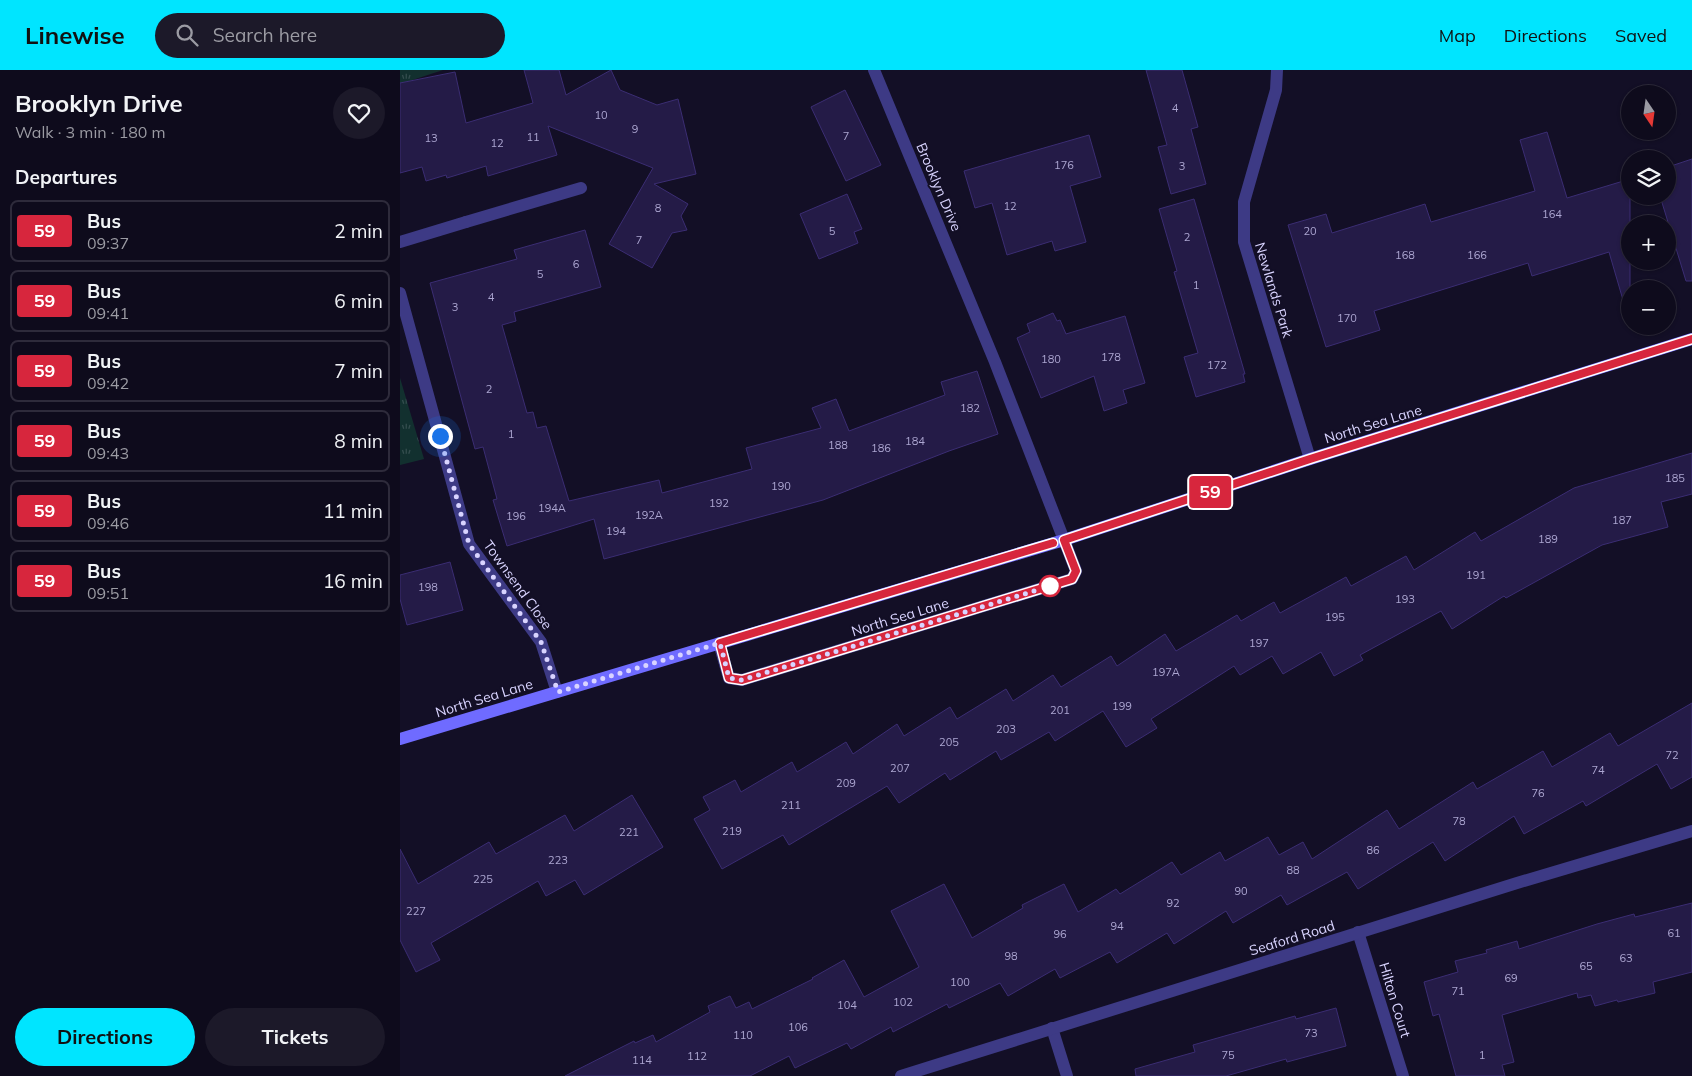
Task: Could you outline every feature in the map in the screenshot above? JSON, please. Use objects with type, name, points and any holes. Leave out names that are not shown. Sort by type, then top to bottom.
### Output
[{"type":"street","name":"Brooklyn Drive","points":[[874,70],[995,362],[1064,540]]},
{"type":"street","name":"Newlands Park","points":[[1277,70],[1276,90],[1244,202],[1244,242],[1310,459]]},
{"type":"street","points":[[400,242],[581,188]]},
{"type":"street","name":"Townsend Close","points":[[400,293],[469,544],[541,642],[558,692]]},
{"type":"street","name":"North Sea Lane","points":[[400,739],[1064,540],[1310,459],[1692,339]]},
{"type":"street","name":"North Sea Lane","points":[[720,643],[729,678],[742,680],[923,626],[1072,579],[1076,571],[1064,540]]},
{"type":"street","name":"Seaford Road","points":[[901,1076],[1358,932],[1692,831]]},
{"type":"street","name":"Hilton Court","points":[[1358,932],[1403,1076]]},
{"type":"street","points":[[1052,1028],[1067,1076]]},
{"type":"green space","points":[[400,70],[443,70],[400,84]]},
{"type":"green space","points":[[400,378],[424,459],[400,465]]},
{"type":"building","points":[[524,70],[559,70],[566,95],[611,70],[620,90],[657,105],[678,99],[696,174],[654,184],[688,204],[681,216],[687,230],[672,233],[652,268],[609,244],[653,168],[548,126],[557,155],[488,176],[486,166],[447,178],[446,175],[426,181],[422,167],[400,173],[400,83],[455,72],[466,123],[533,103]]},
{"type":"building","points":[[1146,70],[1182,70],[1198,127],[1191,129],[1206,184],[1171,194],[1158,147],[1167,145]]},
{"type":"building","points":[[845,90],[881,165],[846,181],[811,107]]},
{"type":"building","points":[[1547,132],[1567,198],[1621,182],[1621,205],[1630,205],[1630,215],[1621,215],[1621,270],[1630,270],[1630,280],[1621,280],[1621,293],[1609,252],[1532,276],[1528,263],[1374,311],[1380,330],[1326,347],[1288,225],[1326,214],[1332,233],[1425,204],[1431,222],[1535,191],[1520,140]]},
{"type":"building","points":[[1089,135],[1101,177],[1070,186],[1086,242],[1055,251],[1052,241],[1007,255],[992,203],[975,208],[964,171]]},
{"type":"building","points":[[1692,159],[1692,281],[1686,281],[1676,248],[1676,215],[1666,215],[1663,205],[1676,205],[1676,164]]},
{"type":"building","points":[[847,194],[862,229],[854,232],[858,243],[819,259],[800,214]]},
{"type":"building","points":[[1194,199],[1245,374],[1243,374],[1245,382],[1196,397],[1184,357],[1198,353],[1174,272],[1177,271],[1159,209]]},
{"type":"building","points":[[585,230],[601,287],[514,312],[516,321],[502,325],[527,413],[533,412],[537,428],[546,426],[569,501],[659,480],[662,493],[752,469],[746,448],[821,428],[812,408],[836,399],[849,431],[945,395],[941,382],[977,371],[998,434],[823,500],[604,559],[594,519],[507,546],[493,500],[497,499],[483,447],[475,449],[430,283],[517,259],[514,250]]},
{"type":"building","points":[[1053,313],[1057,321],[1060,320],[1066,334],[1125,316],[1145,383],[1123,390],[1127,403],[1104,411],[1094,376],[1041,398],[1017,338],[1030,332],[1027,324]]},
{"type":"building","points":[[1692,453],[1692,494],[1661,502],[1668,527],[1602,545],[1506,598],[1504,596],[1452,629],[1441,611],[1360,655],[1363,660],[1334,676],[1321,652],[1283,674],[1272,656],[1240,675],[1234,666],[1151,719],[1157,728],[1126,747],[1103,711],[1055,741],[1049,732],[1001,760],[996,751],[950,780],[945,773],[899,803],[887,786],[789,845],[783,835],[722,869],[694,819],[710,810],[703,797],[735,780],[741,792],[792,762],[797,772],[846,742],[853,754],[897,724],[904,736],[950,707],[957,719],[1006,689],[1013,701],[1053,675],[1061,687],[1111,656],[1117,666],[1165,634],[1176,651],[1237,615],[1241,621],[1274,602],[1280,613],[1346,577],[1351,586],[1406,556],[1414,570],[1475,532],[1481,541],[1574,488]]},
{"type":"building","points":[[450,562],[463,610],[407,625],[400,599],[400,575]]},
{"type":"building","points":[[1692,703],[1692,777],[1671,789],[1657,764],[1586,806],[1583,801],[1524,834],[1514,816],[1445,861],[1433,842],[1358,889],[1347,872],[1287,905],[1281,895],[1233,923],[1226,911],[1174,944],[1167,933],[1117,963],[1110,952],[1060,978],[1055,969],[1008,996],[1000,983],[949,1008],[947,1004],[893,1032],[891,1027],[851,1049],[847,1043],[795,1068],[789,1056],[750,1076],[565,1076],[634,1041],[635,1043],[653,1035],[656,1042],[710,1012],[708,1006],[730,996],[736,1008],[749,1002],[752,1009],[813,979],[844,960],[864,997],[919,967],[891,911],[944,884],[972,938],[1023,908],[1022,905],[1064,884],[1078,912],[1116,889],[1120,894],[1172,862],[1181,875],[1220,852],[1225,861],[1268,837],[1279,855],[1303,842],[1312,859],[1387,810],[1399,829],[1473,782],[1477,789],[1543,751],[1552,767],[1610,733],[1618,746]]},
{"type":"building","points":[[632,795],[663,847],[584,895],[575,880],[546,896],[538,881],[431,943],[440,960],[416,972],[400,940],[400,849],[418,884],[489,842],[496,854],[565,815],[574,831]]},
{"type":"building","points":[[1692,903],[1692,972],[1653,982],[1655,993],[1618,1002],[1617,1000],[1595,1006],[1591,995],[1578,998],[1577,993],[1502,1015],[1514,1062],[1502,1065],[1505,1076],[1456,1076],[1439,1014],[1433,1016],[1424,982],[1458,972],[1455,961],[1487,953],[1486,950],[1517,941],[1519,949],[1634,914],[1635,917]]},
{"type":"building","points":[[1336,1008],[1346,1046],[1287,1062],[1286,1059],[1226,1076],[1136,1076],[1135,1069],[1195,1052],[1193,1045],[1295,1016],[1296,1019]]},
{"type":"bus line","name":"59","points":[[1053,543],[720,643],[729,678],[742,680],[1072,579],[1076,571],[1064,540],[1310,459],[1692,339]]},
{"type":"route","points":[[440,436],[469,544],[541,642],[558,692],[720,643],[729,678],[742,680],[1054,585],[1050,586]]}]
